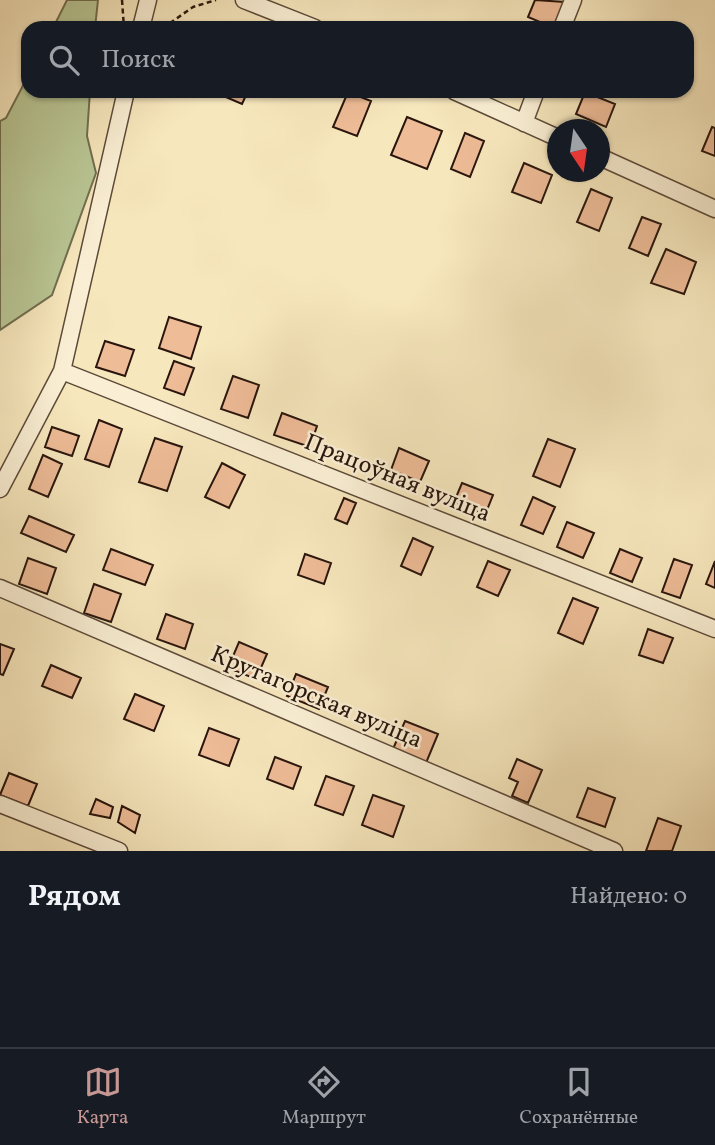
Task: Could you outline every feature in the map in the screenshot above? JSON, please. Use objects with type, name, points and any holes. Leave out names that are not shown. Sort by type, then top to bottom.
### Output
[{"type":"street","points":[[143,21],[148,0]]},
{"type":"street","points":[[244,0],[297,21]]},
{"type":"street","points":[[565,21],[573,0]]},
{"type":"street","points":[[2,482],[62,371],[124,98]]},
{"type":"street","points":[[469,98],[547,133]]},
{"type":"street","points":[[524,123],[533,98]]},
{"type":"street","points":[[610,162],[715,209]]},
{"type":"street","name":"Працоўная вуліца","points":[[62,371],[715,629]]},
{"type":"street","name":"Крутагорская вуліца","points":[[0,588],[614,851]]},
{"type":"street","points":[[0,804],[119,851]]},
{"type":"path","points":[[122,0],[124,21]]},
{"type":"path","points":[[173,21],[192,7],[216,0]]},
{"type":"green space","points":[[67,0],[98,0],[96,21],[56,21]]},
{"type":"green space","points":[[21,89],[21,98],[90,98],[87,136],[96,173],[52,295],[0,330],[0,121],[6,118]]},
{"type":"building","points":[[535,0],[565,2],[557,21],[537,21],[528,17]]},
{"type":"building","points":[[228,98],[245,98],[242,104]]},
{"type":"building","points":[[345,98],[371,101],[357,136],[333,127]]},
{"type":"building","points":[[583,98],[600,98],[615,104],[609,119],[588,119],[576,114]]},
{"type":"building","points":[[407,117],[442,131],[427,169],[391,155]]},
{"type":"building","points":[[712,127],[715,128],[715,156],[702,151]]},
{"type":"building","points":[[465,133],[484,141],[470,177],[451,169]]},
{"type":"building","points":[[524,163],[547,173],[547,182],[549,182],[541,203],[512,192]]},
{"type":"building","points":[[591,189],[612,198],[599,231],[577,222]]},
{"type":"building","points":[[642,217],[661,224],[648,256],[629,248]]},
{"type":"building","points":[[666,249],[696,262],[684,294],[651,283]]},
{"type":"building","points":[[169,317],[201,327],[191,359],[159,348]]},
{"type":"building","points":[[105,341],[134,350],[125,376],[96,367]]},
{"type":"building","points":[[174,361],[194,368],[184,395],[164,388]]},
{"type":"building","points":[[233,376],[259,385],[248,418],[221,409]]},
{"type":"building","points":[[282,413],[317,426],[310,447],[274,435]]},
{"type":"building","points":[[99,420],[122,429],[109,467],[85,459]]},
{"type":"building","points":[[52,427],[79,436],[72,456],[45,447]]},
{"type":"building","points":[[155,438],[182,447],[167,491],[139,482]]},
{"type":"building","points":[[548,439],[575,449],[560,487],[533,476]]},
{"type":"building","points":[[399,448],[429,461],[420,482],[391,470]]},
{"type":"building","points":[[43,455],[62,464],[48,497],[29,489]]},
{"type":"building","points":[[222,463],[245,475],[229,508],[205,497]]},
{"type":"building","points":[[462,483],[493,495],[485,515],[454,502]]},
{"type":"building","points":[[533,497],[555,507],[543,534],[521,525]]},
{"type":"building","points":[[344,498],[356,503],[347,524],[335,519]]},
{"type":"building","points":[[29,516],[74,535],[66,552],[21,533]]},
{"type":"building","points":[[567,522],[594,533],[583,558],[557,547]]},
{"type":"building","points":[[413,538],[433,547],[421,575],[401,566]]},
{"type":"building","points":[[111,549],[153,565],[145,585],[103,570]]},
{"type":"building","points":[[620,549],[642,558],[632,582],[610,573]]},
{"type":"building","points":[[305,554],[331,563],[324,584],[298,575]]},
{"type":"building","points":[[28,558],[56,568],[47,594],[19,584]]},
{"type":"building","points":[[674,559],[692,565],[680,598],[662,592]]},
{"type":"building","points":[[488,561],[510,570],[498,596],[477,587]]},
{"type":"building","points":[[715,561],[715,588],[706,584]]},
{"type":"building","points":[[94,584],[121,594],[111,622],[84,613]]},
{"type":"building","points":[[573,598],[598,608],[583,644],[558,633]]},
{"type":"building","points":[[166,614],[193,624],[185,649],[157,639]]},
{"type":"building","points":[[648,629],[673,638],[663,663],[639,655]]},
{"type":"building","points":[[239,642],[267,654],[256,679],[228,668]]},
{"type":"building","points":[[0,644],[14,649],[3,675],[0,674]]},
{"type":"building","points":[[51,665],[81,678],[72,698],[42,686]]},
{"type":"building","points":[[296,674],[328,687],[319,709],[287,696]]},
{"type":"building","points":[[135,694],[164,706],[154,731],[124,719]]},
{"type":"building","points":[[405,721],[438,734],[426,763],[393,749]]},
{"type":"building","points":[[209,728],[239,739],[229,766],[199,755]]},
{"type":"building","points":[[275,757],[301,767],[293,789],[267,779]]},
{"type":"building","points":[[517,759],[542,770],[528,803],[512,796],[518,782],[509,778]]},
{"type":"building","points":[[9,773],[37,784],[28,806],[0,795]]},
{"type":"building","points":[[326,776],[354,786],[343,815],[315,805]]},
{"type":"building","points":[[588,788],[615,798],[605,827],[577,817]]},
{"type":"building","points":[[373,795],[404,806],[393,837],[362,825]]},
{"type":"building","points":[[96,799],[113,807],[110,818],[90,814]]},
{"type":"building","points":[[122,806],[140,815],[135,833],[118,822]]},
{"type":"building","points":[[658,818],[681,826],[672,851],[646,851]]}]
